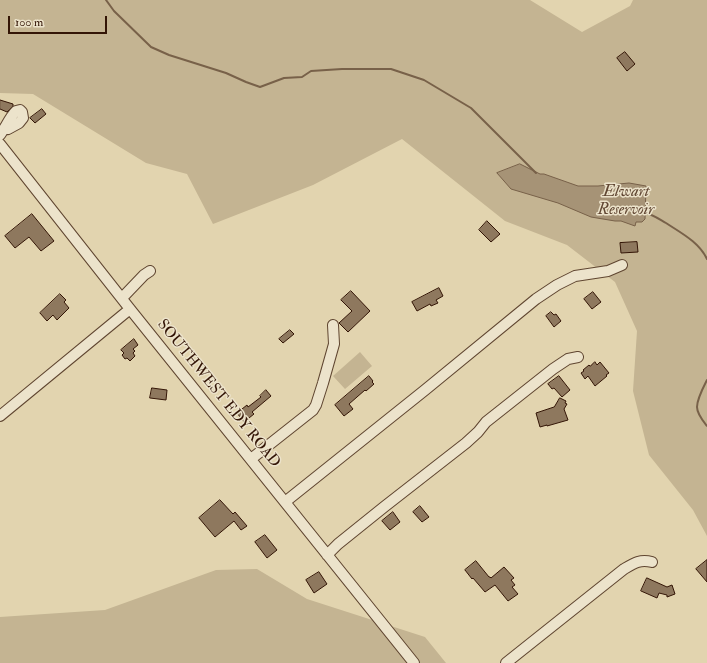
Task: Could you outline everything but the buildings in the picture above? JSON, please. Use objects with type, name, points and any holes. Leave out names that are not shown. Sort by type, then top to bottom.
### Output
[{"type":"street","name":"SOUTHWEST EDY ROAD","points":[[0,144],[130,309],[414,663]]},
{"type":"street","points":[[285,502],[536,299],[557,285],[575,276],[608,271],[622,265]]},
{"type":"street","points":[[122,298],[150,271]]},
{"type":"street","points":[[0,416],[130,309]]},
{"type":"street","points":[[251,459],[313,410],[316,405],[334,344],[334,325]]},
{"type":"street","points":[[327,555],[338,544],[466,443],[486,422],[568,359],[578,358]]},
{"type":"street","points":[[506,663],[634,562],[652,562]]},
{"type":"shaded area","points":[[0,0],[530,0],[582,32],[630,6],[633,0],[707,0],[707,536],[693,510],[649,455],[633,391],[637,331],[615,282],[567,245],[505,221],[402,139],[313,185],[213,224],[187,174],[146,163],[33,94],[0,93]]},
{"type":"shaded area","points":[[360,352],[372,366],[345,389],[333,376]]},
{"type":"shaded area","points":[[257,569],[307,599],[425,637],[446,663],[0,663],[0,617],[105,610],[216,570]]},
{"type":"water","name":"Elwart Reservoir","points":[[520,164],[540,174],[544,174],[578,186],[629,183],[646,186],[645,219],[642,222],[636,222],[635,226],[621,221],[591,217],[558,203],[511,189],[497,173]]},
{"type":"waterway","points":[[106,0],[114,11],[151,47],[169,55],[226,73],[260,87],[284,78],[302,77],[311,71],[342,69],[391,69],[424,80],[471,108],[536,173]]},
{"type":"waterway","points":[[643,212],[658,218],[689,238],[704,253],[707,259]]},
{"type":"waterway","points":[[707,380],[697,404],[699,415],[707,426]]}]
